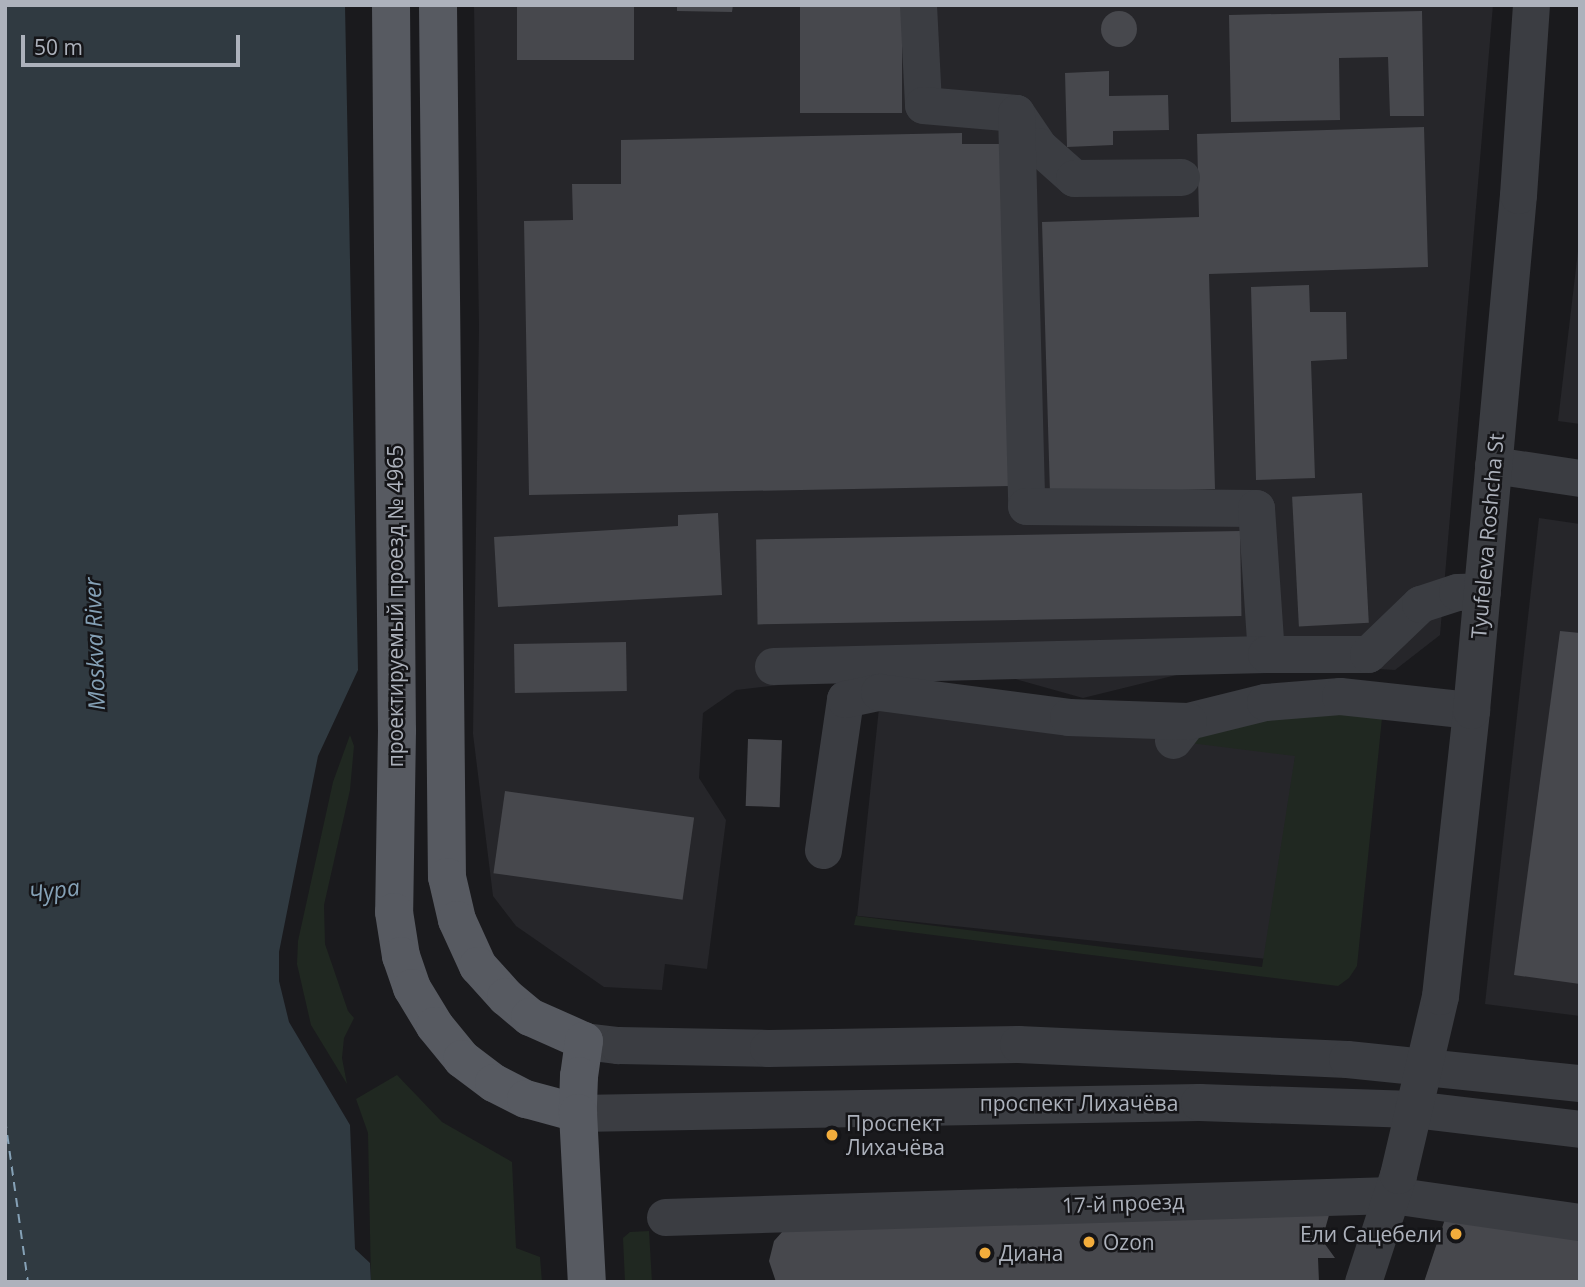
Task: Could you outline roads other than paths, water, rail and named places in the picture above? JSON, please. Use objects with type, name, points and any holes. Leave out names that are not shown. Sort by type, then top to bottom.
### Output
[{"type":"main road","name":"проектируемый проезд № 4965","points":[[391,5],[397,730],[394,912],[401,956],[412,988],[435,1026],[462,1059],[494,1083],[526,1099],[578,1113]]},
{"type":"main road","points":[[438,5],[447,877],[457,920],[478,967],[506,997],[530,1017],[584,1041],[578,1113],[587,1282]]},
{"type":"street","points":[[918,5],[923,105],[1016,113]]},
{"type":"street","name":"Tyufeleva Roshcha St","points":[[1363,1282],[1392,1195],[1440,996],[1482,591],[1518,195],[1531,5]]},
{"type":"street","points":[[1016,113],[1038,146],[1074,178],[1181,177]]},
{"type":"street","points":[[1016,113],[1026,506],[1256,508],[1266,653]]},
{"type":"street","points":[[1493,465],[1580,478]]},
{"type":"street","points":[[773,666],[1266,653],[1368,654],[1420,604],[1457,592],[1482,591]]},
{"type":"street","points":[[823,850],[845,699],[879,692],[1180,731],[1265,702],[1340,696],[1471,710]]},
{"type":"street","points":[[584,1041],[618,1045],[768,1048],[1018,1044],[1268,1054],[1424,1065],[1580,1083]]},
{"type":"street","name":"проспект Лихачёва","points":[[578,1113],[1020,1102],[1199,1102],[1413,1109],[1580,1129]]},
{"type":"street","name":"17-й проезд","points":[[665,1217],[1392,1195],[1580,1222]]},
{"type":"water","points":[[5,5],[345,5],[358,670],[318,756],[279,952],[279,981],[289,1022],[350,1125],[355,1249],[370,1263],[371,1282],[5,1282]]},
{"type":"place","name":"Проспект Лихачёва","points":[[832,1135]]},
{"type":"place","name":"Ели Сацебели","points":[[1456,1234]]},
{"type":"place","name":"Ozon","points":[[1089,1242]]},
{"type":"place","name":"Диана","points":[[985,1253]]},
{"type":"water label","name":"Moskva River","points":[[94,644]]},
{"type":"water label","name":"Чура","points":[[54,890]]}]
